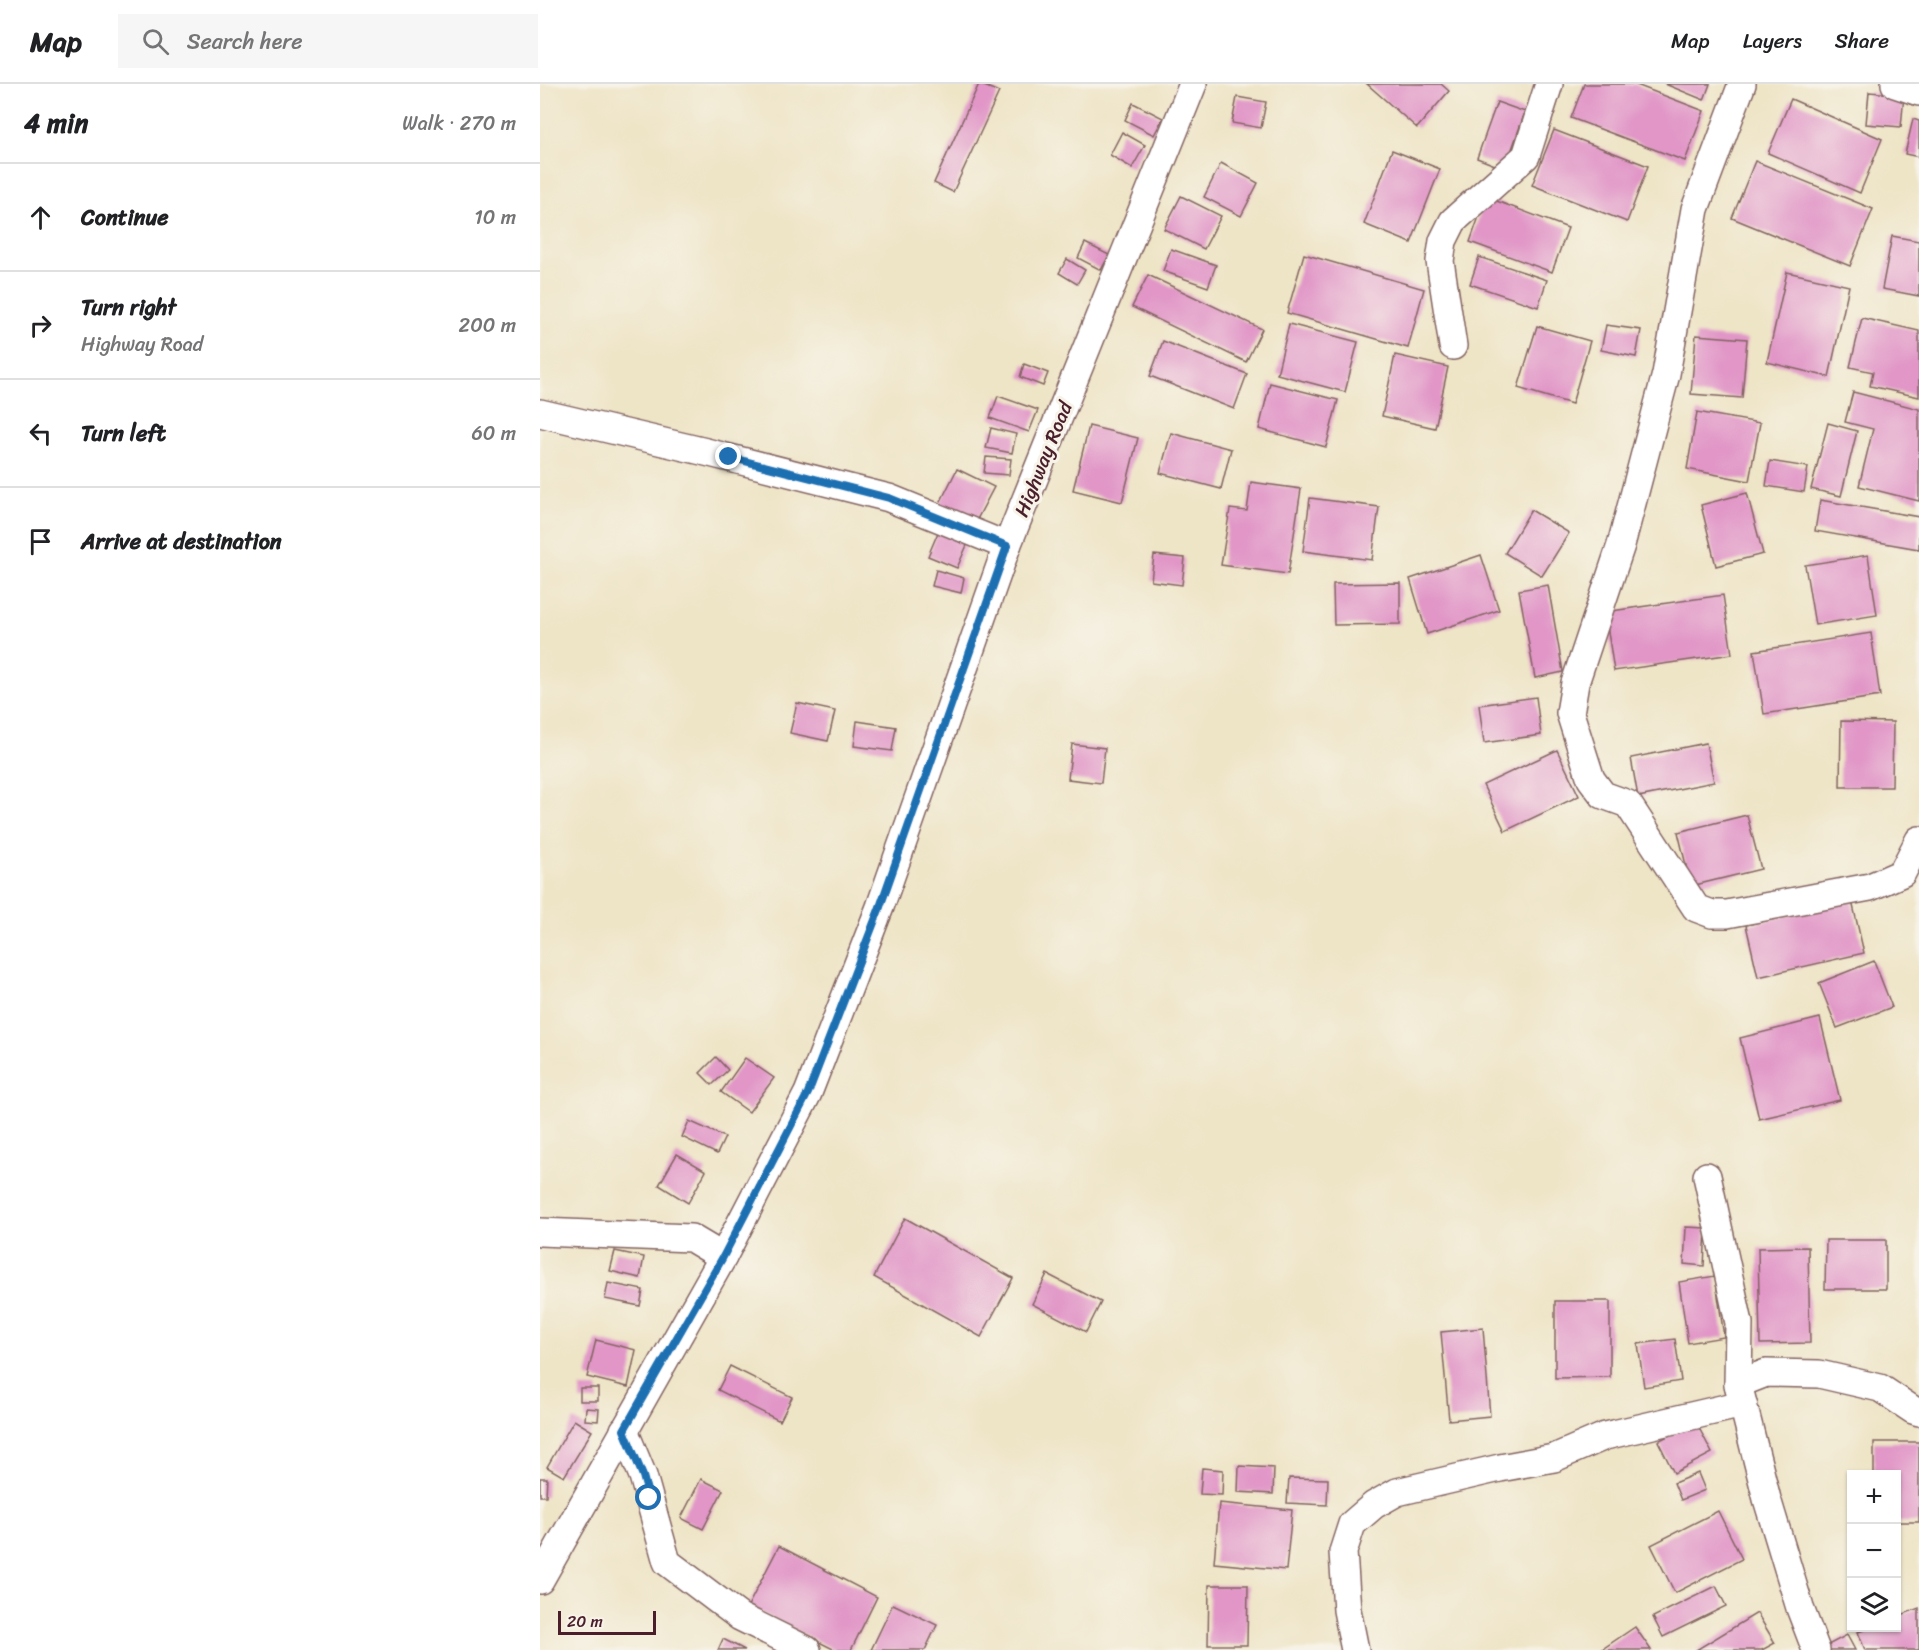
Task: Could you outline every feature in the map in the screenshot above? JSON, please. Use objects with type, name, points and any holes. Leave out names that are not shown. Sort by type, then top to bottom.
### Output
[{"type":"street","name":"Highway Road","points":[[540,1580],[723,1257],[808,1093],[880,907],[1007,546],[1193,84]]},
{"type":"street","points":[[1453,346],[1440,261],[1443,240],[1453,220],[1526,156],[1549,84]]},
{"type":"street","points":[[1742,84],[1695,209],[1666,374],[1621,545],[1575,683],[1570,713],[1591,779],[1603,795],[1628,804],[1696,908],[1712,914],[1727,914],[1870,887],[1902,873],[1919,840]]},
{"type":"street","points":[[1895,84],[1919,92]]},
{"type":"street","points":[[540,413],[889,498],[1007,546]]},
{"type":"street","points":[[1707,1176],[1739,1323],[1740,1394],[1767,1499],[1800,1608],[1816,1650]]},
{"type":"street","points":[[540,1232],[691,1238],[723,1257]]},
{"type":"street","points":[[1355,1650],[1347,1610],[1343,1552],[1352,1524],[1374,1505],[1397,1492],[1554,1458],[1605,1436],[1740,1394],[1766,1373],[1820,1374],[1880,1388],[1919,1412]]},
{"type":"street","points":[[624,1430],[643,1476],[667,1562],[740,1617],[807,1650]]},
{"type":"building","points":[[979,84],[999,92],[953,192],[934,183]]},
{"type":"building","points":[[1367,84],[1441,84],[1449,91],[1417,128]]},
{"type":"building","points":[[1584,84],[1634,84],[1704,111],[1685,161],[1571,118]]},
{"type":"building","points":[[1665,84],[1710,84],[1704,100]]},
{"type":"building","points":[[1869,92],[1904,95],[1901,127],[1866,124]]},
{"type":"building","points":[[1237,97],[1266,102],[1261,128],[1232,123]]},
{"type":"building","points":[[1791,99],[1882,139],[1860,193],[1768,153]]},
{"type":"building","points":[[1497,102],[1525,112],[1505,169],[1477,158]]},
{"type":"building","points":[[1133,103],[1163,118],[1154,135],[1125,120]]},
{"type":"building","points":[[1913,119],[1919,121],[1919,157],[1905,154]]},
{"type":"building","points":[[1554,130],[1648,166],[1627,222],[1532,185]]},
{"type":"building","points":[[1122,132],[1145,145],[1132,168],[1110,155]]},
{"type":"building","points":[[1392,150],[1440,169],[1411,243],[1364,224]]},
{"type":"building","points":[[1755,161],[1873,209],[1850,266],[1732,218]]},
{"type":"building","points":[[1221,163],[1258,183],[1241,216],[1204,197]]},
{"type":"building","points":[[1181,196],[1221,216],[1204,249],[1164,229]]},
{"type":"building","points":[[1486,197],[1568,228],[1552,272],[1470,242]]},
{"type":"building","points":[[1892,236],[1919,241],[1919,296],[1882,289]]},
{"type":"building","points":[[1085,243],[1109,255],[1101,270],[1078,258]]},
{"type":"building","points":[[1171,249],[1216,265],[1208,287],[1163,271]]},
{"type":"building","points":[[1304,254],[1424,289],[1408,348],[1287,313]]},
{"type":"building","points":[[1479,257],[1547,280],[1538,307],[1470,284]]},
{"type":"building","points":[[1067,259],[1085,270],[1077,284],[1059,273]]},
{"type":"building","points":[[1787,272],[1849,286],[1829,377],[1767,362]]},
{"type":"building","points":[[1148,275],[1262,329],[1246,362],[1132,307]]},
{"type":"building","points":[[1862,318],[1919,331],[1919,397],[1870,386],[1873,372],[1850,367]]},
{"type":"building","points":[[1289,324],[1358,342],[1345,392],[1277,374]]},
{"type":"building","points":[[1606,325],[1641,330],[1636,357],[1601,350]]},
{"type":"building","points":[[1537,326],[1590,341],[1572,404],[1518,388]]},
{"type":"building","points":[[1696,335],[1747,339],[1742,398],[1691,394]]},
{"type":"building","points":[[1163,341],[1247,374],[1234,409],[1150,376]]},
{"type":"building","points":[[1395,355],[1448,367],[1435,428],[1382,416]]},
{"type":"building","points":[[1024,364],[1048,373],[1043,386],[1020,377]]},
{"type":"building","points":[[1270,383],[1338,400],[1326,447],[1259,429]]},
{"type":"building","points":[[1853,392],[1919,409],[1919,501],[1859,486],[1873,429],[1845,422]]},
{"type":"building","points":[[998,396],[1038,410],[1029,432],[990,418]]},
{"type":"building","points":[[1697,412],[1760,423],[1749,481],[1687,469]]},
{"type":"building","points":[[1828,423],[1857,431],[1841,496],[1811,489]]},
{"type":"building","points":[[1089,426],[1138,438],[1122,502],[1073,490]]},
{"type":"building","points":[[991,428],[1016,434],[1012,453],[986,448]]},
{"type":"building","points":[[1171,433],[1231,449],[1221,489],[1160,473]]},
{"type":"building","points":[[986,457],[1011,459],[1009,475],[984,473]]},
{"type":"building","points":[[1770,461],[1808,467],[1804,492],[1766,486]]},
{"type":"building","points":[[957,469],[994,487],[973,527],[937,509]]},
{"type":"building","points":[[1251,482],[1301,489],[1288,574],[1221,565],[1230,509],[1247,511]]},
{"type":"building","points":[[1747,493],[1763,554],[1716,566],[1701,505]]},
{"type":"building","points":[[1310,498],[1379,507],[1372,560],[1303,551]]},
{"type":"building","points":[[1820,500],[1919,517],[1919,549],[1815,531]]},
{"type":"building","points":[[1531,510],[1569,533],[1542,576],[1505,553]]},
{"type":"building","points":[[942,523],[971,536],[957,568],[928,556]]},
{"type":"building","points":[[1154,555],[1185,558],[1182,585],[1151,581]]},
{"type":"building","points":[[1481,555],[1499,610],[1427,634],[1410,579]]},
{"type":"building","points":[[1868,555],[1877,615],[1815,625],[1805,565]]},
{"type":"building","points":[[936,570],[964,578],[961,593],[932,586]]},
{"type":"building","points":[[1400,583],[1400,624],[1334,625],[1333,584]]},
{"type":"building","points":[[1548,585],[1563,672],[1535,678],[1519,590]]},
{"type":"building","points":[[1723,595],[1732,654],[1614,671],[1605,612]]},
{"type":"building","points":[[1871,633],[1880,696],[1764,714],[1754,651]]},
{"type":"building","points":[[1536,697],[1541,735],[1484,743],[1479,705]]},
{"type":"building","points":[[797,703],[835,711],[828,741],[790,733]]},
{"type":"building","points":[[857,721],[896,727],[892,751],[854,746]]},
{"type":"building","points":[[1841,721],[1893,722],[1892,787],[1840,787]]},
{"type":"building","points":[[1706,743],[1714,782],[1638,797],[1631,758]]},
{"type":"building","points":[[1072,744],[1105,748],[1101,783],[1068,779]]},
{"type":"building","points":[[1557,750],[1579,796],[1505,831],[1483,785]]},
{"type":"building","points":[[1747,815],[1761,869],[1691,886],[1678,832]]},
{"type":"building","points":[[1852,901],[1864,953],[1758,977],[1746,925]]},
{"type":"building","points":[[1874,961],[1892,1007],[1837,1028],[1819,983]]},
{"type":"building","points":[[1820,1018],[1840,1100],[1759,1119],[1740,1038]]},
{"type":"building","points":[[716,1057],[728,1070],[712,1085],[700,1073]]},
{"type":"building","points":[[745,1058],[774,1078],[749,1112],[721,1092]]},
{"type":"building","points":[[689,1121],[725,1137],[717,1154],[682,1137]]},
{"type":"building","points":[[677,1154],[706,1171],[688,1203],[659,1185]]},
{"type":"building","points":[[905,1218],[1013,1278],[981,1337],[874,1277]]},
{"type":"building","points":[[1686,1227],[1706,1228],[1704,1266],[1684,1264]]},
{"type":"building","points":[[1826,1240],[1886,1240],[1886,1289],[1825,1289]]},
{"type":"building","points":[[1808,1247],[1810,1343],[1760,1344],[1758,1248]]},
{"type":"building","points":[[615,1251],[644,1257],[640,1278],[610,1271]]},
{"type":"building","points":[[1047,1274],[1101,1302],[1086,1332],[1032,1304]]},
{"type":"building","points":[[1715,1276],[1724,1337],[1688,1343],[1679,1282]]},
{"type":"building","points":[[608,1283],[643,1290],[640,1306],[605,1299]]},
{"type":"building","points":[[1555,1301],[1610,1301],[1610,1377],[1555,1378]]},
{"type":"building","points":[[1483,1328],[1490,1416],[1449,1420],[1441,1332]]},
{"type":"building","points":[[1675,1339],[1681,1381],[1644,1387],[1638,1344]]},
{"type":"building","points":[[596,1340],[636,1350],[628,1387],[587,1377]]},
{"type":"building","points":[[730,1366],[792,1397],[780,1421],[718,1390]]},
{"type":"building","points":[[580,1388],[598,1388],[598,1401],[580,1401]]},
{"type":"building","points":[[586,1408],[599,1409],[598,1421],[585,1420]]},
{"type":"building","points":[[574,1420],[592,1431],[564,1477],[547,1467]]},
{"type":"building","points":[[1696,1422],[1712,1453],[1674,1473],[1658,1441]]},
{"type":"building","points":[[1874,1442],[1919,1442],[1919,1522],[1901,1522],[1901,1470],[1874,1470]]},
{"type":"building","points":[[1239,1466],[1274,1468],[1273,1494],[1238,1492]]},
{"type":"building","points":[[1202,1468],[1223,1470],[1222,1495],[1200,1494]]},
{"type":"building","points":[[1698,1473],[1705,1490],[1681,1500],[1674,1483]]},
{"type":"building","points":[[540,1478],[547,1478],[546,1496],[540,1496]]},
{"type":"building","points":[[1289,1478],[1328,1479],[1327,1505],[1287,1503]]},
{"type":"building","points":[[701,1479],[723,1490],[703,1529],[681,1518]]},
{"type":"building","points":[[1219,1503],[1292,1510],[1286,1570],[1214,1563]]},
{"type":"building","points":[[1718,1511],[1742,1559],[1675,1593],[1651,1545]]},
{"type":"building","points":[[779,1546],[877,1597],[851,1650],[835,1650],[748,1606]]},
{"type":"building","points":[[1209,1585],[1248,1585],[1247,1645],[1208,1645]]},
{"type":"building","points":[[1716,1586],[1726,1606],[1663,1637],[1653,1617]]},
{"type":"building","points":[[893,1604],[937,1625],[925,1650],[871,1650]]},
{"type":"building","points":[[1919,1608],[1919,1650],[1865,1650],[1858,1632],[1901,1632],[1901,1615]]},
{"type":"building","points":[[1757,1613],[1775,1643],[1762,1650],[1696,1650]]},
{"type":"building","points":[[1635,1627],[1651,1650],[1601,1650]]},
{"type":"building","points":[[1847,1635],[1855,1650],[1828,1650],[1826,1646]]},
{"type":"building","points":[[723,1639],[745,1650],[718,1650]]},
{"type":"route","points":[[649,1498],[643,1476],[624,1430],[723,1257],[808,1093],[880,907],[1007,546],[889,498],[729,457]]}]
